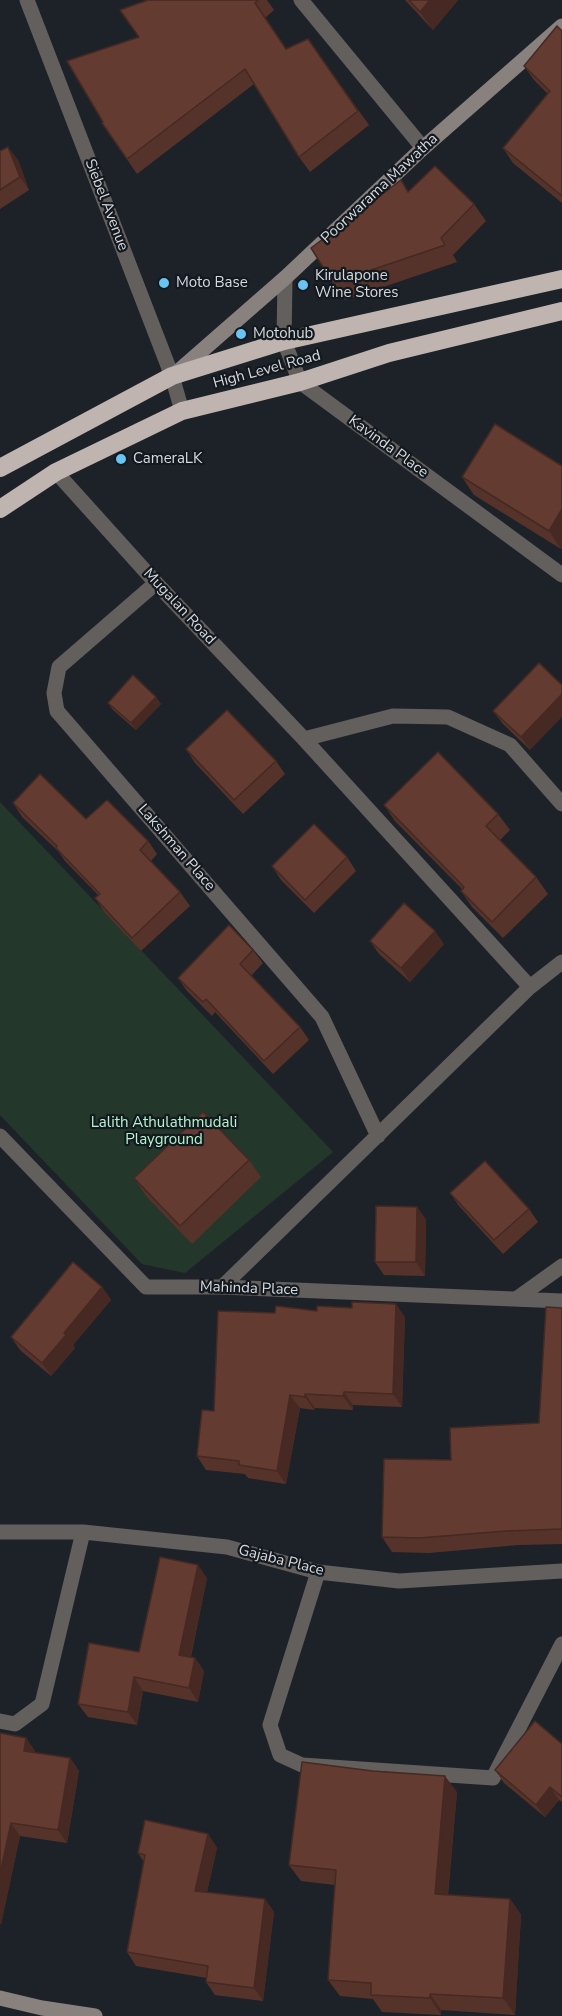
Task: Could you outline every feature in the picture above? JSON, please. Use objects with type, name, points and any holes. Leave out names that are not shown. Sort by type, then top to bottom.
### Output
[{"type":"highway","name":"High Level Road","points":[[0,468],[172,376],[284,341],[562,279]]},
{"type":"highway","name":"High Level Road","points":[[0,508],[57,472],[182,411],[300,382],[389,353],[562,311]]},
{"type":"main road","name":"Poorwarama Mawatha","points":[[172,376],[285,278],[423,148],[562,26]]},
{"type":"main road","points":[[0,1998],[42,2008],[95,2016]]},
{"type":"street","name":"Siebel Avenue","points":[[27,0],[172,376],[182,411]]},
{"type":"street","points":[[301,0],[423,148]]},
{"type":"street","points":[[285,278],[284,341],[300,382]]},
{"type":"street","name":"Kavinda Place","points":[[300,382],[562,574]]},
{"type":"street","name":"Mugalan Road","points":[[57,472],[156,583],[304,739],[530,987]]},
{"type":"street","name":"Lakshman Place","points":[[156,583],[59,667],[54,693],[57,711],[322,1017],[378,1136]]},
{"type":"street","points":[[304,739],[393,716],[448,717],[510,746],[562,804]]},
{"type":"street","points":[[222,1287],[530,987],[562,962]]},
{"type":"street","name":"Mahinda Place","points":[[0,1136],[146,1287],[222,1287],[562,1300]]},
{"type":"street","points":[[516,1299],[562,1266]]},
{"type":"street","name":"Gajaba Place","points":[[0,1532],[83,1532],[227,1547],[318,1572],[399,1581],[562,1570]]},
{"type":"street","points":[[0,1721],[15,1724],[42,1704],[83,1532]]},
{"type":"street","points":[[318,1572],[270,1725],[280,1755],[302,1765],[493,1778],[562,1644]]},
{"type":"green space","name":"Lalith Athulathmudali Playground","points":[[0,802],[333,1152],[185,1273],[142,1264],[0,1115]]},
{"type":"building","points":[[148,0],[258,0],[255,3],[286,49],[308,39],[358,111],[299,157],[245,69],[127,159],[102,123],[67,61],[139,37],[120,10]]},
{"type":"building","points":[[409,0],[430,0],[420,12]]},
{"type":"building","points":[[557,26],[562,31],[562,196],[503,148],[550,91],[524,66]]},
{"type":"building","points":[[8,147],[20,177],[0,190],[0,151]]},
{"type":"building","points":[[435,166],[474,204],[441,238],[445,245],[333,283],[311,248],[401,180],[408,192]]},
{"type":"building","points":[[495,424],[562,466],[562,509],[549,531],[462,477]]},
{"type":"building","points":[[539,663],[562,685],[562,694],[521,737],[493,711]]},
{"type":"building","points":[[133,675],[156,697],[131,723],[108,703]]},
{"type":"building","points":[[227,710],[276,761],[234,800],[186,749]]},
{"type":"building","points":[[438,752],[498,814],[486,826],[536,877],[492,922],[461,891],[464,887],[384,805]]},
{"type":"building","points":[[40,774],[86,819],[107,800],[148,841],[140,850],[180,892],[132,938],[95,898],[100,894],[56,848],[57,846],[13,803]]},
{"type":"building","points":[[314,824],[347,857],[305,900],[272,866]]},
{"type":"building","points":[[404,903],[435,931],[401,968],[370,941]]},
{"type":"building","points":[[229,925],[253,950],[240,964],[300,1027],[264,1061],[206,999],[203,1002],[178,978]]},
{"type":"building","points":[[203,1112],[249,1160],[180,1226],[134,1178]]},
{"type":"building","points":[[485,1161],[529,1209],[494,1240],[450,1193]]},
{"type":"building","points":[[376,1206],[417,1207],[416,1262],[375,1262]]},
{"type":"building","points":[[73,1262],[102,1287],[42,1363],[11,1337]]},
{"type":"building","points":[[352,1302],[396,1304],[393,1394],[344,1392],[343,1396],[290,1395],[277,1471],[239,1465],[239,1461],[197,1456],[202,1410],[214,1411],[218,1311],[275,1313],[276,1306],[317,1311],[317,1306],[352,1308]]},
{"type":"building","points":[[546,1307],[562,1308],[562,1529],[419,1538],[382,1537],[384,1459],[451,1460],[450,1428],[539,1423]]},
{"type":"building","points":[[160,1557],[198,1565],[179,1655],[195,1658],[189,1688],[134,1677],[128,1712],[78,1704],[89,1643],[139,1652]]},
{"type":"building","points":[[535,1721],[562,1744],[562,1797],[550,1787],[536,1805],[495,1770]]},
{"type":"building","points":[[0,1733],[26,1738],[24,1751],[70,1758],[58,1830],[11,1823],[0,1874]]},
{"type":"building","points":[[302,1762],[373,1771],[445,1776],[435,1894],[510,1899],[503,1998],[430,1994],[430,1998],[371,1995],[371,1983],[328,1980],[336,1870],[289,1865]]},
{"type":"building","points":[[145,1820],[208,1834],[195,1891],[265,1899],[254,1988],[206,1982],[208,1966],[127,1952],[145,1855],[138,1853]]},
{"type":"place","name":"Moto Base","points":[[164,283]]},
{"type":"place","name":"Kirulapone Wine Stores","points":[[303,285]]},
{"type":"place","name":"Motohub","points":[[241,334]]},
{"type":"place","name":"CameraLK","points":[[121,459]]}]
